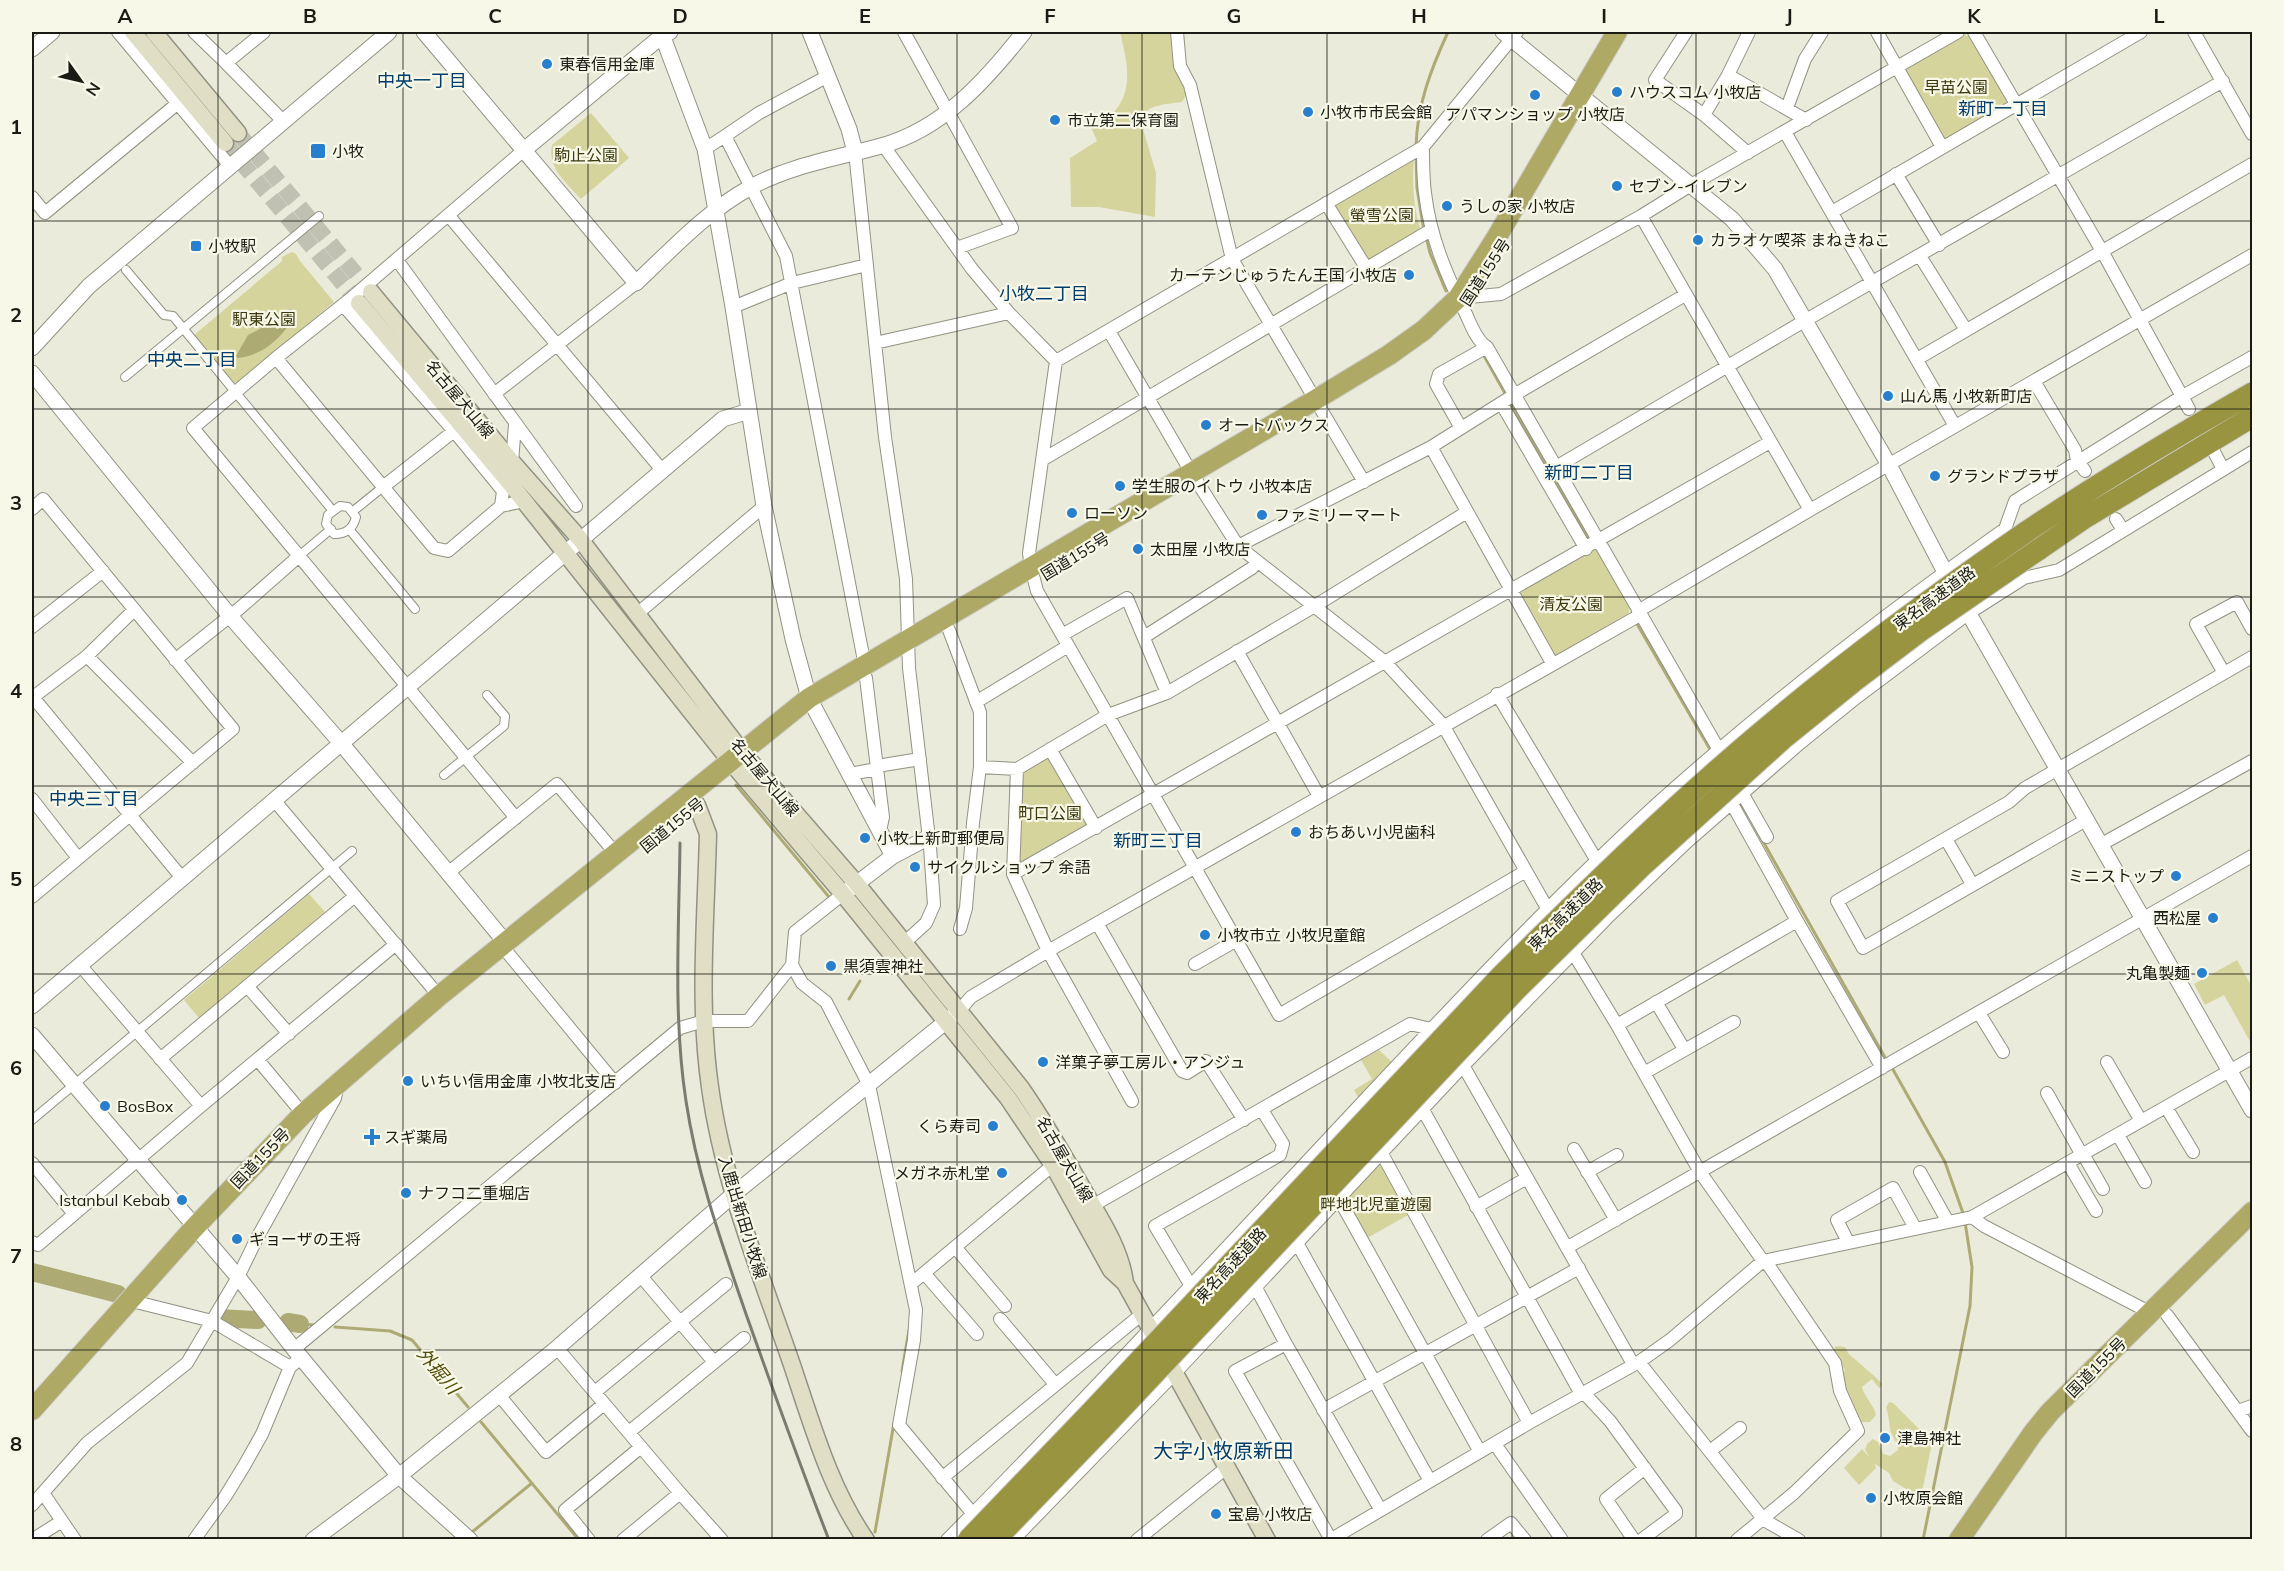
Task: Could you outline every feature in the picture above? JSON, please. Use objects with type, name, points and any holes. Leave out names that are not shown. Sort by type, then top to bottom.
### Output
[{"type":"highway","name":"国道155号","points":[[1585,100],[1617,32]]},
{"type":"highway","name":"国道155号","points":[[32,1410],[194,1227],[303,1113],[439,996],[617,855],[741,762],[812,703],[1318,405],[1394,366],[1431,340],[1464,301],[1495,240],[1585,100],[1632,32]]},
{"type":"highway","name":"東名高速道路","points":[[994,1539],[1106,1426],[1515,991],[1641,867],[1776,745],[2032,541],[2072,501],[2172,439],[2253,393]]},
{"type":"highway","name":"東名高速道路","points":[[968,1539],[1100,1404],[1500,977],[1700,785],[1772,723],[1912,613],[2032,541],[2083,519],[2253,417]]},
{"type":"highway","name":"国道155号","points":[[909,647],[949,630],[1033,574]]},
{"type":"highway","name":"国道155号","points":[[508,941],[536,925],[618,867],[697,805],[741,762]]},
{"type":"highway","name":"国道155号","points":[[1974,1539],[2043,1440],[2060,1420],[2253,1212]]},
{"type":"highway","name":"国道155号","points":[[1959,1539],[2044,1419],[2253,1229]]},
{"type":"main road","points":[[133,32],[232,138],[154,32]]},
{"type":"main road","name":"名古屋犬山線","points":[[358,300],[512,462],[580,539],[637,614],[741,762]]},
{"type":"main road","name":"名古屋犬山線","points":[[358,300],[509,482],[563,553],[849,889],[953,1016],[1021,1088],[1038,1112],[1123,1262],[1125,1283]]},
{"type":"main road","name":"入鹿出新田小牧線","points":[[697,805],[708,834],[704,1021],[710,1089],[726,1170],[822,1451],[848,1511],[866,1539]]},
{"type":"main road","name":"名古屋犬山線","points":[[849,889],[904,943],[1053,1165],[1111,1270],[1125,1283],[1266,1539]]},
{"type":"street","points":[[32,49],[52,32]]},
{"type":"street","points":[[118,32],[230,166]]},
{"type":"street","points":[[194,32],[283,121]]},
{"type":"street","points":[[226,63],[264,32]]},
{"type":"street","points":[[32,348],[89,286],[388,32]]},
{"type":"street","points":[[424,32],[636,283]]},
{"type":"street","points":[[810,32],[849,129],[855,152],[885,437],[906,579],[909,668],[929,837],[934,905],[927,923],[904,943]]},
{"type":"street","points":[[904,32],[950,111],[1012,228],[957,248]]},
{"type":"street","points":[[494,394],[636,283],[716,209],[751,187],[778,174],[883,146],[950,111],[987,77],[1024,32]]},
{"type":"street","points":[[1177,32],[1180,66],[1190,85],[1232,259],[1364,482]]},
{"type":"street","points":[[1686,32],[1655,81],[1704,115],[1748,153]]},
{"type":"street","points":[[1704,115],[1728,75],[1749,32]]},
{"type":"street","points":[[1787,108],[1805,59],[1822,32]]},
{"type":"street","points":[[1877,32],[1942,147]]},
{"type":"street","points":[[1464,301],[1501,294],[1641,216],[1958,32]]},
{"type":"street","points":[[1974,32],[2102,251],[2189,409]]},
{"type":"street","points":[[1832,212],[2142,32]]},
{"type":"street","points":[[2194,32],[2253,134]]},
{"type":"street","points":[[516,818],[193,428],[276,358],[358,300],[397,260],[524,150],[665,33],[705,149],[733,307],[764,506],[778,574],[812,703],[893,856]]},
{"type":"street","points":[[1056,361],[1417,150],[1511,34],[1585,100],[1732,219],[1775,269],[1889,465],[1945,572],[2253,1110]]},
{"type":"street","points":[[1728,75],[1806,120]]},
{"type":"street","points":[[705,149],[759,113],[828,76]]},
{"type":"street","points":[[1556,467],[1806,320],[2223,81]]},
{"type":"street","points":[[32,196],[45,213],[178,103]]},
{"type":"street","points":[[1785,132],[1955,426]]},
{"type":"street","points":[[725,135],[786,256],[866,672],[883,817],[880,831]]},
{"type":"street","points":[[883,146],[957,248],[1009,313],[1056,361]]},
{"type":"street","points":[[1417,150],[1425,192],[1427,233],[1464,301],[1483,344],[1482,349],[1514,395],[1719,750]]},
{"type":"street","points":[[1917,359],[2253,164]]},
{"type":"street","points":[[1896,174],[1939,245]]},
{"type":"street","points":[[1326,202],[1366,269]]},
{"type":"street","points":[[125,376],[319,216]]},
{"type":"street","points":[[449,216],[662,470]]},
{"type":"street","points":[[1641,216],[1810,510]]},
{"type":"street","points":[[1042,460],[1427,233]]},
{"type":"street","points":[[313,1539],[399,1476],[557,1348],[734,1194],[953,1016],[971,997],[1639,613],[1810,510],[2253,255]]},
{"type":"street","points":[[1920,256],[1966,330]]},
{"type":"street","points":[[397,260],[576,506]]},
{"type":"street","points":[[733,307],[792,283],[867,265]]},
{"type":"street","points":[[126,270],[164,315],[173,316],[333,511]]},
{"type":"street","points":[[1238,546],[1431,447],[1514,395],[1685,295]]},
{"type":"street","points":[[358,300],[454,430],[503,491],[501,506]]},
{"type":"street","points":[[875,343],[1009,313]]},
{"type":"street","points":[[1109,331],[1238,546],[1384,663],[1443,725],[1700,1172],[1763,1261],[1769,1266],[1835,1363],[1840,1391],[1858,1431],[1764,1520],[1737,1539]]},
{"type":"street","points":[[1461,428],[1436,384],[1439,374],[1482,349]]},
{"type":"street","points":[[942,1478],[1055,1384],[1146,1321],[1191,1286],[1431,1029],[1548,909],[1610,848],[1768,708],[1826,661],[2005,529],[2015,501],[2081,466],[2181,397],[2253,357]]},
{"type":"street","points":[[276,358],[434,548],[448,551],[501,506],[524,501]]},
{"type":"street","points":[[1056,361],[1029,553],[1037,591],[1279,1015],[1526,871]]},
{"type":"street","points":[[32,373],[230,616],[508,941],[615,1083]]},
{"type":"street","points":[[2034,381],[2075,450],[2081,466]]},
{"type":"street","points":[[1501,403],[1586,549]]},
{"type":"street","points":[[32,1006],[723,418],[749,411]]},
{"type":"street","points":[[512,462],[515,424]]},
{"type":"street","points":[[352,512],[454,430]]},
{"type":"street","points":[[1013,874],[1770,442]]},
{"type":"street","points":[[1431,447],[1552,663]]},
{"type":"street","points":[[2212,448],[2223,469]]},
{"type":"street","points":[[1013,1539],[1175,1372],[1380,1152],[1573,952],[1731,802],[1852,701],[1969,613],[2024,578],[2059,570],[2253,453]]},
{"type":"street","points":[[492,478],[509,482]]},
{"type":"street","points":[[32,509],[44,499],[233,729],[32,897]]},
{"type":"street","points":[[340,506],[348,507],[352,512],[356,517],[354,525],[344,534],[334,534],[326,524],[328,514],[340,506]]},
{"type":"street","points":[[637,614],[764,506]]},
{"type":"street","points":[[980,767],[1017,769],[1108,715],[1167,693],[1314,607],[1467,512]]},
{"type":"street","points":[[2116,519],[2123,530]]},
{"type":"street","points":[[176,660],[330,529]]},
{"type":"street","points":[[349,530],[416,609]]},
{"type":"street","points":[[1144,637],[1252,568],[1257,562]]},
{"type":"street","points":[[32,627],[103,571]]},
{"type":"street","points":[[1062,635],[1127,598],[1167,693]]},
{"type":"street","points":[[2224,673],[2196,624],[2236,602],[2253,629]]},
{"type":"street","points":[[134,610],[87,656],[32,697],[182,878]]},
{"type":"street","points":[[949,630],[980,712],[980,767],[966,908],[960,929]]},
{"type":"street","points":[[976,702],[1068,646]]},
{"type":"street","points":[[1237,651],[1319,796]]},
{"type":"street","points":[[87,656],[193,763]]},
{"type":"street","points":[[2086,820],[1863,948],[1837,901],[2008,802],[2025,788],[2253,657]]},
{"type":"street","points":[[1826,661],[1852,701]]},
{"type":"street","points":[[1497,694],[1597,861]]},
{"type":"street","points":[[444,775],[504,726],[505,716],[487,695]]},
{"type":"street","points":[[1768,708],[1799,744]]},
{"type":"street","points":[[1050,749],[1096,828]]},
{"type":"street","points":[[850,774],[920,759]]},
{"type":"street","points":[[2100,845],[2253,761]]},
{"type":"street","points":[[1017,769],[1013,874],[1048,951],[1132,1101]]},
{"type":"street","points":[[448,873],[557,784],[617,855]]},
{"type":"street","points":[[1742,793],[1767,837]]},
{"type":"street","points":[[32,799],[78,858]]},
{"type":"street","points":[[274,800],[439,996]]},
{"type":"street","points":[[1731,802],[1797,921],[1887,1065]]},
{"type":"street","points":[[194,1539],[225,1497],[262,1434],[295,1358],[680,1028],[704,1021],[748,1021],[792,965],[795,932],[893,856],[929,837]]},
{"type":"street","points":[[1946,839],[1972,884]]},
{"type":"street","points":[[1610,848],[1644,883]]},
{"type":"street","points":[[32,1120],[352,851]]},
{"type":"street","points":[[1568,1247],[2253,856]]},
{"type":"street","points":[[160,1059],[355,896]]},
{"type":"street","points":[[1617,1025],[1797,921]]},
{"type":"street","points":[[1097,923],[1182,1071],[1187,1073],[1206,1060],[1244,1120]]},
{"type":"street","points":[[1196,964],[1237,940]]},
{"type":"street","points":[[32,1242],[38,1245],[396,944]]},
{"type":"street","points":[[80,965],[201,1106]]},
{"type":"street","points":[[792,965],[802,983],[826,1002],[869,1085],[916,1310],[914,1340],[899,1425],[994,1539]]},
{"type":"street","points":[[247,986],[289,1034]]},
{"type":"street","points":[[1656,1002],[1684,1049]]},
{"type":"street","points":[[1979,1013],[2003,1044]]},
{"type":"street","points":[[1644,1073],[1734,1022]]},
{"type":"street","points":[[1092,1206],[1410,1024],[1431,1029],[1464,1065],[1527,1178],[1636,1363],[1764,1520],[1799,1539]]},
{"type":"street","points":[[32,1035],[238,1277],[295,1358],[399,1476],[470,1539]]},
{"type":"street","points":[[1286,1344],[1235,1371],[1329,1539],[1636,1363],[1670,1340],[1763,1261],[1961,1219],[2083,1155],[2253,1058]]},
{"type":"street","points":[[258,1060],[303,1113]]},
{"type":"street","points":[[2107,1062],[2142,1121]]},
{"type":"street","points":[[32,1505],[87,1443],[187,1363],[238,1277],[257,1238],[335,1098],[339,1081]]},
{"type":"street","points":[[2047,1093],[2103,1189]]},
{"type":"street","points":[[2166,1107],[2188,1133],[2193,1152]]},
{"type":"street","points":[[1422,1108],[1582,1393],[1610,1421],[1676,1511],[1676,1514],[1641,1539]]},
{"type":"street","points":[[1191,1286],[1155,1226],[1280,1155],[1283,1144],[1262,1110]]},
{"type":"street","points":[[2118,1135],[2145,1182]]},
{"type":"street","points":[[1574,1149],[1616,1220]]},
{"type":"street","points":[[1380,1152],[1477,1324],[1529,1423]]},
{"type":"street","points":[[1587,1172],[1617,1155]]},
{"type":"street","points":[[32,1163],[74,1214]]},
{"type":"street","points":[[2068,1163],[2096,1211]]},
{"type":"street","points":[[911,1284],[1053,1165]]},
{"type":"street","points":[[1920,1172],[1961,1219],[1993,1231],[2159,1314],[2253,1431]]},
{"type":"street","points":[[1476,1207],[1527,1178]]},
{"type":"street","points":[[1848,1242],[1837,1220],[1893,1188],[1915,1228]]},
{"type":"street","points":[[1338,1197],[1480,1452]]},
{"type":"street","points":[[1297,1243],[1430,1481]]},
{"type":"street","points":[[955,1247],[1005,1306]]},
{"type":"street","points":[[1323,1410],[1579,1268]]},
{"type":"street","points":[[924,1273],[977,1334]]},
{"type":"street","points":[[640,1275],[714,1362]]},
{"type":"street","points":[[595,1392],[726,1284]]},
{"type":"street","points":[[1256,1286],[1286,1344],[1380,1509]]},
{"type":"street","points":[[128,1300],[212,1321],[295,1358]]},
{"type":"street","points":[[1000,1319],[1055,1384]]},
{"type":"street","points":[[947,1539],[1050,1435],[1146,1321]]},
{"type":"street","points":[[629,1432],[744,1338]]},
{"type":"street","points":[[557,1348],[722,1539]]},
{"type":"street","points":[[499,1395],[546,1452],[604,1404]]},
{"type":"street","points":[[2238,1411],[2253,1406]]},
{"type":"street","points":[[1710,1451],[1740,1428]]},
{"type":"street","points":[[1050,1435],[1084,1466]]},
{"type":"street","points":[[1495,1444],[1562,1539]]},
{"type":"street","points":[[589,1539],[565,1510],[641,1447]]},
{"type":"street","points":[[1137,1539],[1226,1468]]},
{"type":"street","points":[[1635,1539],[1606,1499],[1645,1468]]},
{"type":"street","points":[[43,1493],[75,1539]]},
{"type":"street","points":[[623,1539],[680,1493]]},
{"type":"street","points":[[32,1539],[62,1521]]},
{"type":"street","points":[[1487,1539],[1511,1523],[1525,1539]]},
{"type":"green space","points":[[1120,32],[1174,32],[1189,90],[1182,102],[1164,104],[1148,110],[1140,119],[1156,173],[1155,217],[1099,207],[1071,207],[1070,158],[1097,141],[1091,127],[1114,112],[1125,93],[1127,73]]},
{"type":"green space","name":"早苗公園","points":[[1965,35],[1970,37],[2007,101],[2005,106],[1948,138],[1943,138],[1906,74],[1906,69]]},
{"type":"green space","name":"駒止公園","points":[[591,113],[629,158],[581,199],[559,175],[551,153],[552,145]]},
{"type":"green space","name":"螢雪公園","points":[[1414,157],[1414,194],[1421,231],[1369,261],[1365,260],[1334,207],[1335,203]]},
{"type":"green space","name":"駅東公園","points":[[292,252],[334,302],[238,382],[233,383],[193,336],[282,261],[282,257]]},
{"type":"green space","name":"清友公園","points":[[1597,547],[1631,605],[1628,614],[1556,655],[1551,654],[1519,592]]},
{"type":"green space","name":"町口公園","points":[[1047,756],[1089,822],[1088,827],[1022,864],[1018,861],[1022,772]]},
{"type":"green space","points":[[309,894],[325,912],[199,1018],[184,1000]]},
{"type":"green space","points":[[2237,960],[2252,987],[2252,1045],[2224,995],[2205,1005],[2194,984]]},
{"type":"green space","points":[[1379,1050],[1393,1063],[1360,1101],[1354,1090],[1372,1079],[1361,1060]]},
{"type":"green space","name":"畔地北児童遊園","points":[[1381,1161],[1410,1214],[1367,1238],[1345,1200]]},
{"type":"green space","points":[[1836,1346],[1845,1347],[1849,1354],[1882,1383],[1879,1388],[1872,1379],[1862,1387],[1876,1415],[1870,1422],[1860,1422],[1841,1379],[1845,1370],[1832,1352]]},
{"type":"green space","points":[[1889,1402],[1933,1438],[1923,1487],[1916,1495],[1893,1481],[1889,1473],[1875,1464],[1876,1468],[1859,1485],[1844,1468],[1862,1449],[1870,1458],[1865,1450],[1867,1444],[1873,1439],[1878,1442],[1883,1454],[1890,1456],[1898,1450],[1886,1408]]},
{"type":"shaded area","points":[[290,309],[294,310],[295,315],[278,338],[255,354],[237,358],[248,335],[260,329],[270,317]]},
{"type":"waterway","points":[[1416,147],[1422,102],[1448,32]]},
{"type":"waterway","points":[[1416,154],[1417,188],[1424,231]]},
{"type":"waterway","points":[[1426,237],[1430,253],[1446,291]]},
{"type":"waterway","points":[[1483,354],[1506,395]]},
{"type":"waterway","points":[[1509,401],[1589,540]]},
{"type":"waterway","points":[[1637,624],[1711,751]]},
{"type":"waterway","points":[[736,785],[829,897]]},
{"type":"waterway","points":[[1756,829],[1887,1061]]},
{"type":"waterway","points":[[849,999],[860,981]]},
{"type":"waterway","points":[[1891,1066],[1945,1162],[1964,1216]]},
{"type":"waterway","points":[[1923,1540],[1970,1306],[1972,1267],[1965,1222]]},
{"type":"waterway","name":"外掘川","points":[[32,1272],[118,1294]]},
{"type":"waterway","name":"外掘川","points":[[218,1318],[258,1320]]},
{"type":"waterway","name":"外掘川","points":[[288,1322],[300,1324]]},
{"type":"waterway","name":"外掘川","points":[[300,1324],[315,1325]]},
{"type":"waterway","name":"外掘川","points":[[335,1327],[390,1331],[412,1340],[468,1407]]},
{"type":"waterway","points":[[902,1371],[909,1330]]},
{"type":"waterway","name":"外掘川","points":[[481,1422],[579,1540]]},
{"type":"waterway","points":[[875,1532],[894,1423]]},
{"type":"waterway","points":[[471,1533],[532,1483]]},
{"type":"tunnel","points":[[238,133],[371,292]]},
{"type":"tunnel","points":[[225,143],[359,303]]},
{"type":"railway","points":[[680,843],[679,1037],[691,1129],[703,1182],[728,1262],[829,1540]]},
{"type":"place","name":"東春信用金庫","points":[[547,64]]},
{"type":"place","name":"ハウスコム 小牧店","points":[[1617,92]]},
{"type":"place","name":"アパマンショップ 小牧店","points":[[1535,95]]},
{"type":"place","name":"小牧市市民会館","points":[[1308,112]]},
{"type":"place","name":"市立第二保育園","points":[[1055,120]]},
{"type":"place","name":"小牧","points":[[318,151]]},
{"type":"place","name":"セブン-イレブン","points":[[1617,186]]},
{"type":"place","name":"うしの家 小牧店","points":[[1447,206]]},
{"type":"place","name":"カラオケ喫茶 まねきねこ","points":[[1698,240]]},
{"type":"place","name":"小牧駅","points":[[196,246]]},
{"type":"place","name":"カーテンじゅうたん王国 小牧店","points":[[1409,275]]},
{"type":"place","name":"山ん馬 小牧新町店","points":[[1888,396]]},
{"type":"place","name":"オートバックス","points":[[1206,425]]},
{"type":"place","name":"グランドプラザ","points":[[1935,476]]},
{"type":"place","name":"学生服のイトウ 小牧本店","points":[[1120,486]]},
{"type":"place","name":"ローソン","points":[[1072,513]]},
{"type":"place","name":"ファミリーマート","points":[[1262,515]]},
{"type":"place","name":"太田屋 小牧店","points":[[1138,549]]},
{"type":"place","name":"おちあい小児歯科","points":[[1296,832]]},
{"type":"place","name":"小牧上新町郵便局","points":[[865,838]]},
{"type":"place","name":"サイクルショップ 余語","points":[[915,867]]},
{"type":"place","name":"ミニストップ","points":[[2176,876]]},
{"type":"place","name":"西松屋","points":[[2213,918]]},
{"type":"place","name":"小牧市立 小牧児童館","points":[[1205,935]]},
{"type":"place","name":"黒須雲神社","points":[[831,966]]},
{"type":"place","name":"丸亀製麺","points":[[2202,973]]},
{"type":"place","name":"洋菓子夢工房ル・アンジュ","points":[[1043,1062]]},
{"type":"place","name":"いちい信用金庫 小牧北支店","points":[[408,1081]]},
{"type":"place","name":"BosBox","points":[[105,1106]]},
{"type":"place","name":"くら寿司","points":[[993,1126]]},
{"type":"place","name":"スギ薬局","points":[[372,1137]]},
{"type":"place","name":"メガネ赤札堂","points":[[1002,1173]]},
{"type":"place","name":"ナフコ二重堀店","points":[[406,1193]]},
{"type":"place","name":"Istanbul Kebab","points":[[182,1200]]},
{"type":"place","name":"ギョーザの王将","points":[[237,1239]]},
{"type":"place","name":"津島神社","points":[[1885,1438]]},
{"type":"place","name":"小牧原会館","points":[[1871,1498]]},
{"type":"place","name":"宝島 小牧店","points":[[1216,1514]]},
{"type":"district","name":"中央一丁目","points":[[422,81]]},
{"type":"district","name":"新町一丁目","points":[[2003,109]]},
{"type":"district","name":"小牧二丁目","points":[[1044,294]]},
{"type":"district","name":"中央二丁目","points":[[192,360]]},
{"type":"district","name":"新町二丁目","points":[[1589,473]]},
{"type":"district","name":"中央三丁目","points":[[94,799]]},
{"type":"district","name":"新町三丁目","points":[[1158,841]]},
{"type":"district","name":"大字小牧原新田","points":[[1223,1451]]}]
